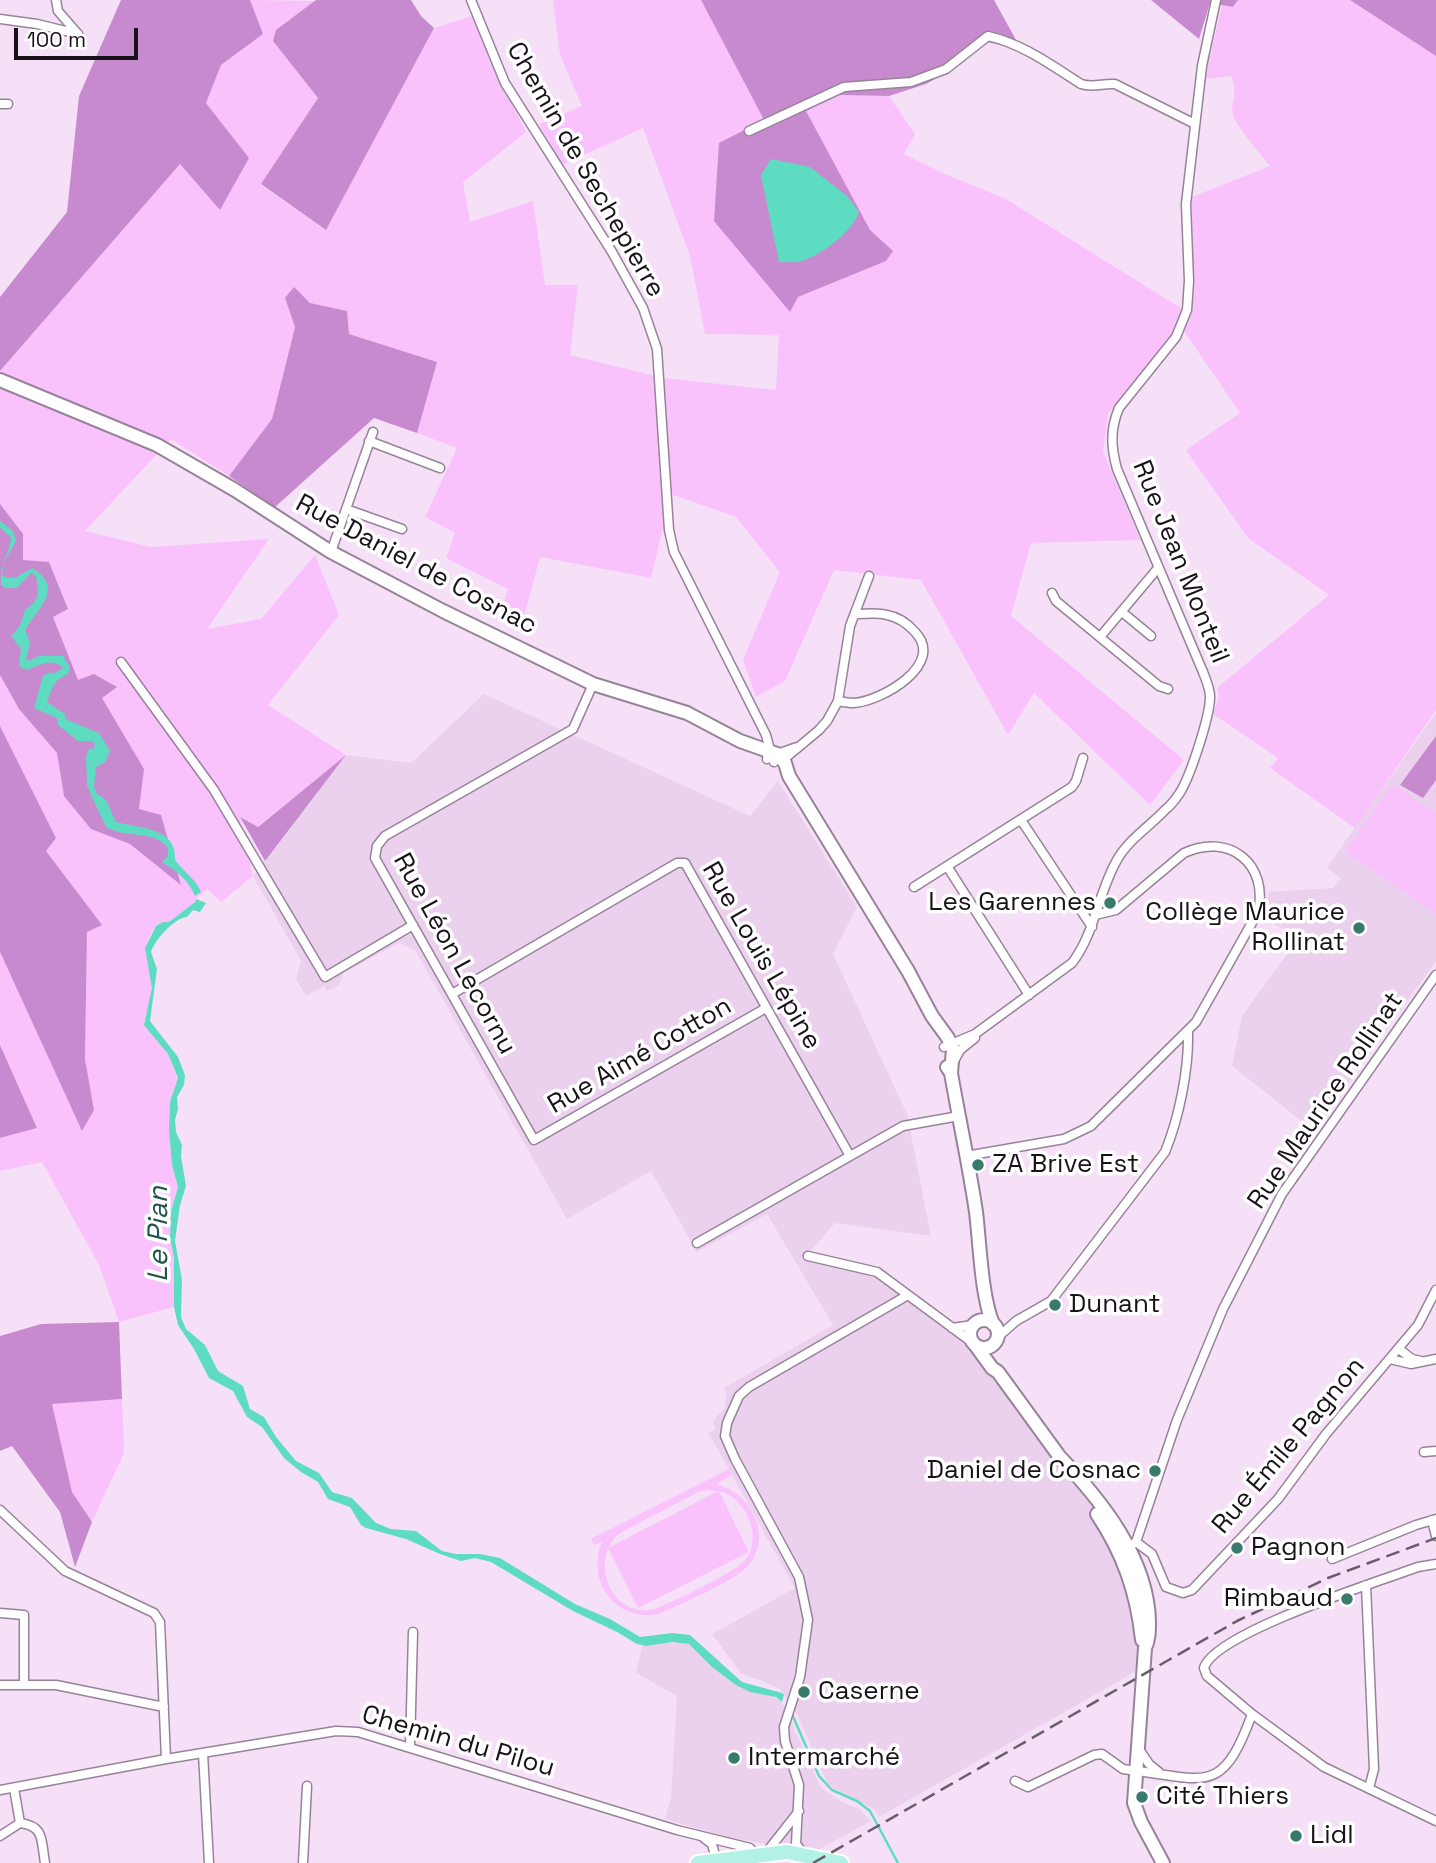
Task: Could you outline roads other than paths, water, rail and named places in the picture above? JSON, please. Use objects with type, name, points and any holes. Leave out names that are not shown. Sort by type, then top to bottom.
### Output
[{"type":"main road","points":[[698,1863],[763,1860],[796,1854],[838,1863]]},
{"type":"street","points":[[0,19],[37,23],[78,34],[58,11],[56,0]]},
{"type":"street","name":"Chemin de Sechepierre","points":[[471,0],[505,83],[612,252],[643,308],[657,349],[669,530],[674,552],[766,735],[774,757]]},
{"type":"street","name":"Rue Jean Monteil","points":[[947,1046],[975,1034],[1072,963],[1079,954],[1118,857],[1180,793],[1190,771],[1209,707],[1210,696],[1203,672],[1117,469],[1112,451],[1112,435],[1113,422],[1119,408],[1177,337],[1187,310],[1189,281],[1186,204],[1202,66],[1216,0]]},
{"type":"street","points":[[749,131],[844,87],[911,82],[946,69],[988,36],[1008,41],[1029,51],[1082,84],[1090,87],[1115,84],[1195,124]]},
{"type":"street","name":"Rue Daniel de Cosnac","points":[[0,380],[157,445],[331,552],[443,611],[593,684],[687,713],[740,741],[747,748],[774,757],[789,776],[908,971],[937,1021],[947,1046]]},
{"type":"street","points":[[331,552],[373,432]]},
{"type":"street","points":[[369,441],[440,468]]},
{"type":"street","points":[[346,509],[402,529]]},
{"type":"street","points":[[1100,637],[1158,568]]},
{"type":"street","points":[[774,757],[797,747],[819,730],[838,701],[850,626],[869,576]]},
{"type":"street","points":[[1052,593],[1056,601],[1158,686],[1168,689]]},
{"type":"street","points":[[1122,612],[1151,636]]},
{"type":"street","points":[[838,701],[855,703],[877,697],[904,681],[922,663],[924,653],[921,638],[900,620],[887,614],[855,614]]},
{"type":"street","points":[[121,663],[214,790],[325,977],[413,925]]},
{"type":"street","name":"Rue Léon Lecornu","points":[[534,1140],[375,859],[377,846],[385,836],[573,729],[593,684]]},
{"type":"street","points":[[914,887],[1072,787],[1083,758]]},
{"type":"street","points":[[1021,820],[1091,927]]},
{"type":"street","points":[[966,1156],[1064,1139],[1091,1126],[1196,1022],[1258,912],[1260,888],[1248,862],[1231,850],[1219,846],[1197,847],[1184,853],[1116,909],[1095,915]]},
{"type":"street","name":"Rue Louis Lépine","points":[[452,994],[677,863],[685,863],[850,1156]]},
{"type":"street","points":[[947,866],[1029,995]]},
{"type":"street","name":"Rue Maurice Rollinat","points":[[1128,1553],[1177,1420],[1223,1309],[1276,1205],[1326,1129],[1436,975]]},
{"type":"street","name":"Rue Aimé Cotton","points":[[534,1140],[766,1008]]},
{"type":"street","points":[[808,1256],[877,1272],[949,1328],[986,1349],[996,1332],[1051,1301],[1165,1153],[1171,1138],[1188,1055],[1188,1032]]},
{"type":"street","name":"Rue Jean Monteil","points":[[952,1068],[960,1050],[975,1038],[975,1034]]},
{"type":"street","points":[[947,1046],[947,1067],[952,1068],[988,1305],[996,1332],[995,1357],[998,1372]]},
{"type":"street","points":[[697,1243],[903,1126],[959,1116]]},
{"type":"street","name":"Rue Émile Pagnon","points":[[1128,1553],[1152,1554],[1166,1587],[1183,1593],[1192,1590],[1279,1499],[1360,1390],[1418,1325],[1436,1290]]},
{"type":"street","points":[[796,1854],[799,1786],[785,1741],[785,1718],[793,1702],[806,1646],[806,1603],[799,1577],[735,1459],[725,1436],[727,1423],[739,1396],[749,1387],[908,1295]]},
{"type":"street","points":[[988,1305],[970,1333],[974,1344],[998,1372],[1058,1455],[1110,1534],[1128,1553],[1149,1615]]},
{"type":"street","points":[[949,1328],[986,1320],[996,1332]]},
{"type":"street","points":[[1399,1349],[1412,1359],[1421,1361]]},
{"type":"street","points":[[1390,1359],[1411,1364],[1436,1359]]},
{"type":"street","points":[[1424,1452],[1436,1451]]},
{"type":"street","points":[[1058,1455],[1084,1482],[1128,1553],[1146,1598],[1149,1615],[1148,1643],[1145,1648]]},
{"type":"street","points":[[0,1510],[65,1571],[154,1613],[160,1622],[166,1759]]},
{"type":"street","points":[[1332,1559],[1434,1520],[1436,1536]]},
{"type":"street","points":[[1128,1553],[1145,1648],[1134,1803],[1163,1863]]},
{"type":"street","points":[[1436,1564],[1418,1567],[1295,1610],[1209,1657],[1203,1668],[1207,1676],[1252,1714],[1324,1767],[1436,1821]]},
{"type":"street","points":[[1366,1585],[1374,1769],[1369,1788]]},
{"type":"street","points":[[0,1613],[23,1615],[24,1685]]},
{"type":"street","points":[[410,1748],[413,1632]]},
{"type":"street","points":[[0,1685],[56,1685],[164,1707]]},
{"type":"street","points":[[1015,1781],[1028,1787],[1094,1755],[1102,1754],[1123,1769],[1196,1779],[1212,1776],[1235,1756],[1252,1714]]},
{"type":"street","name":"Chemin du Pilou","points":[[0,1790],[336,1731],[358,1732],[698,1835],[750,1848],[763,1860]]},
{"type":"street","points":[[1139,1749],[1154,1770],[1165,1775]]},
{"type":"street","points":[[203,1753],[209,1863]]},
{"type":"street","points":[[303,1863],[307,1786]]},
{"type":"street","points":[[14,1787],[20,1822]]},
{"type":"street","points":[[763,1860],[799,1811]]},
{"type":"street","points":[[0,1836],[20,1822],[33,1824],[39,1830],[45,1863]]},
{"type":"street","points":[[698,1835],[712,1844],[724,1861],[731,1849],[723,1841]]},
{"type":"waterway","name":"Le Pian","points":[[791,1712],[819,1776],[832,1790],[857,1801],[870,1811],[898,1863]]},
{"type":"railway","points":[[813,1863],[1237,1621],[1328,1578],[1436,1538]]},
{"type":"place","name":"Les Garennes","points":[[1110,903]]},
{"type":"place","name":"Collège Maurice Rollinat","points":[[1359,928]]},
{"type":"place","name":"ZA Brive Est","points":[[978,1165]]},
{"type":"place","name":"Dunant","points":[[1055,1305]]},
{"type":"place","name":"Daniel de Cosnac","points":[[1155,1471]]},
{"type":"place","name":"Pagnon","points":[[1237,1548]]},
{"type":"place","name":"Rimbaud","points":[[1347,1599]]},
{"type":"place","name":"Caserne","points":[[804,1692]]},
{"type":"place","name":"Intermarché","points":[[734,1758]]},
{"type":"place","name":"Cité Thiers","points":[[1142,1797]]},
{"type":"place","name":"Lidl","points":[[1296,1836]]}]
